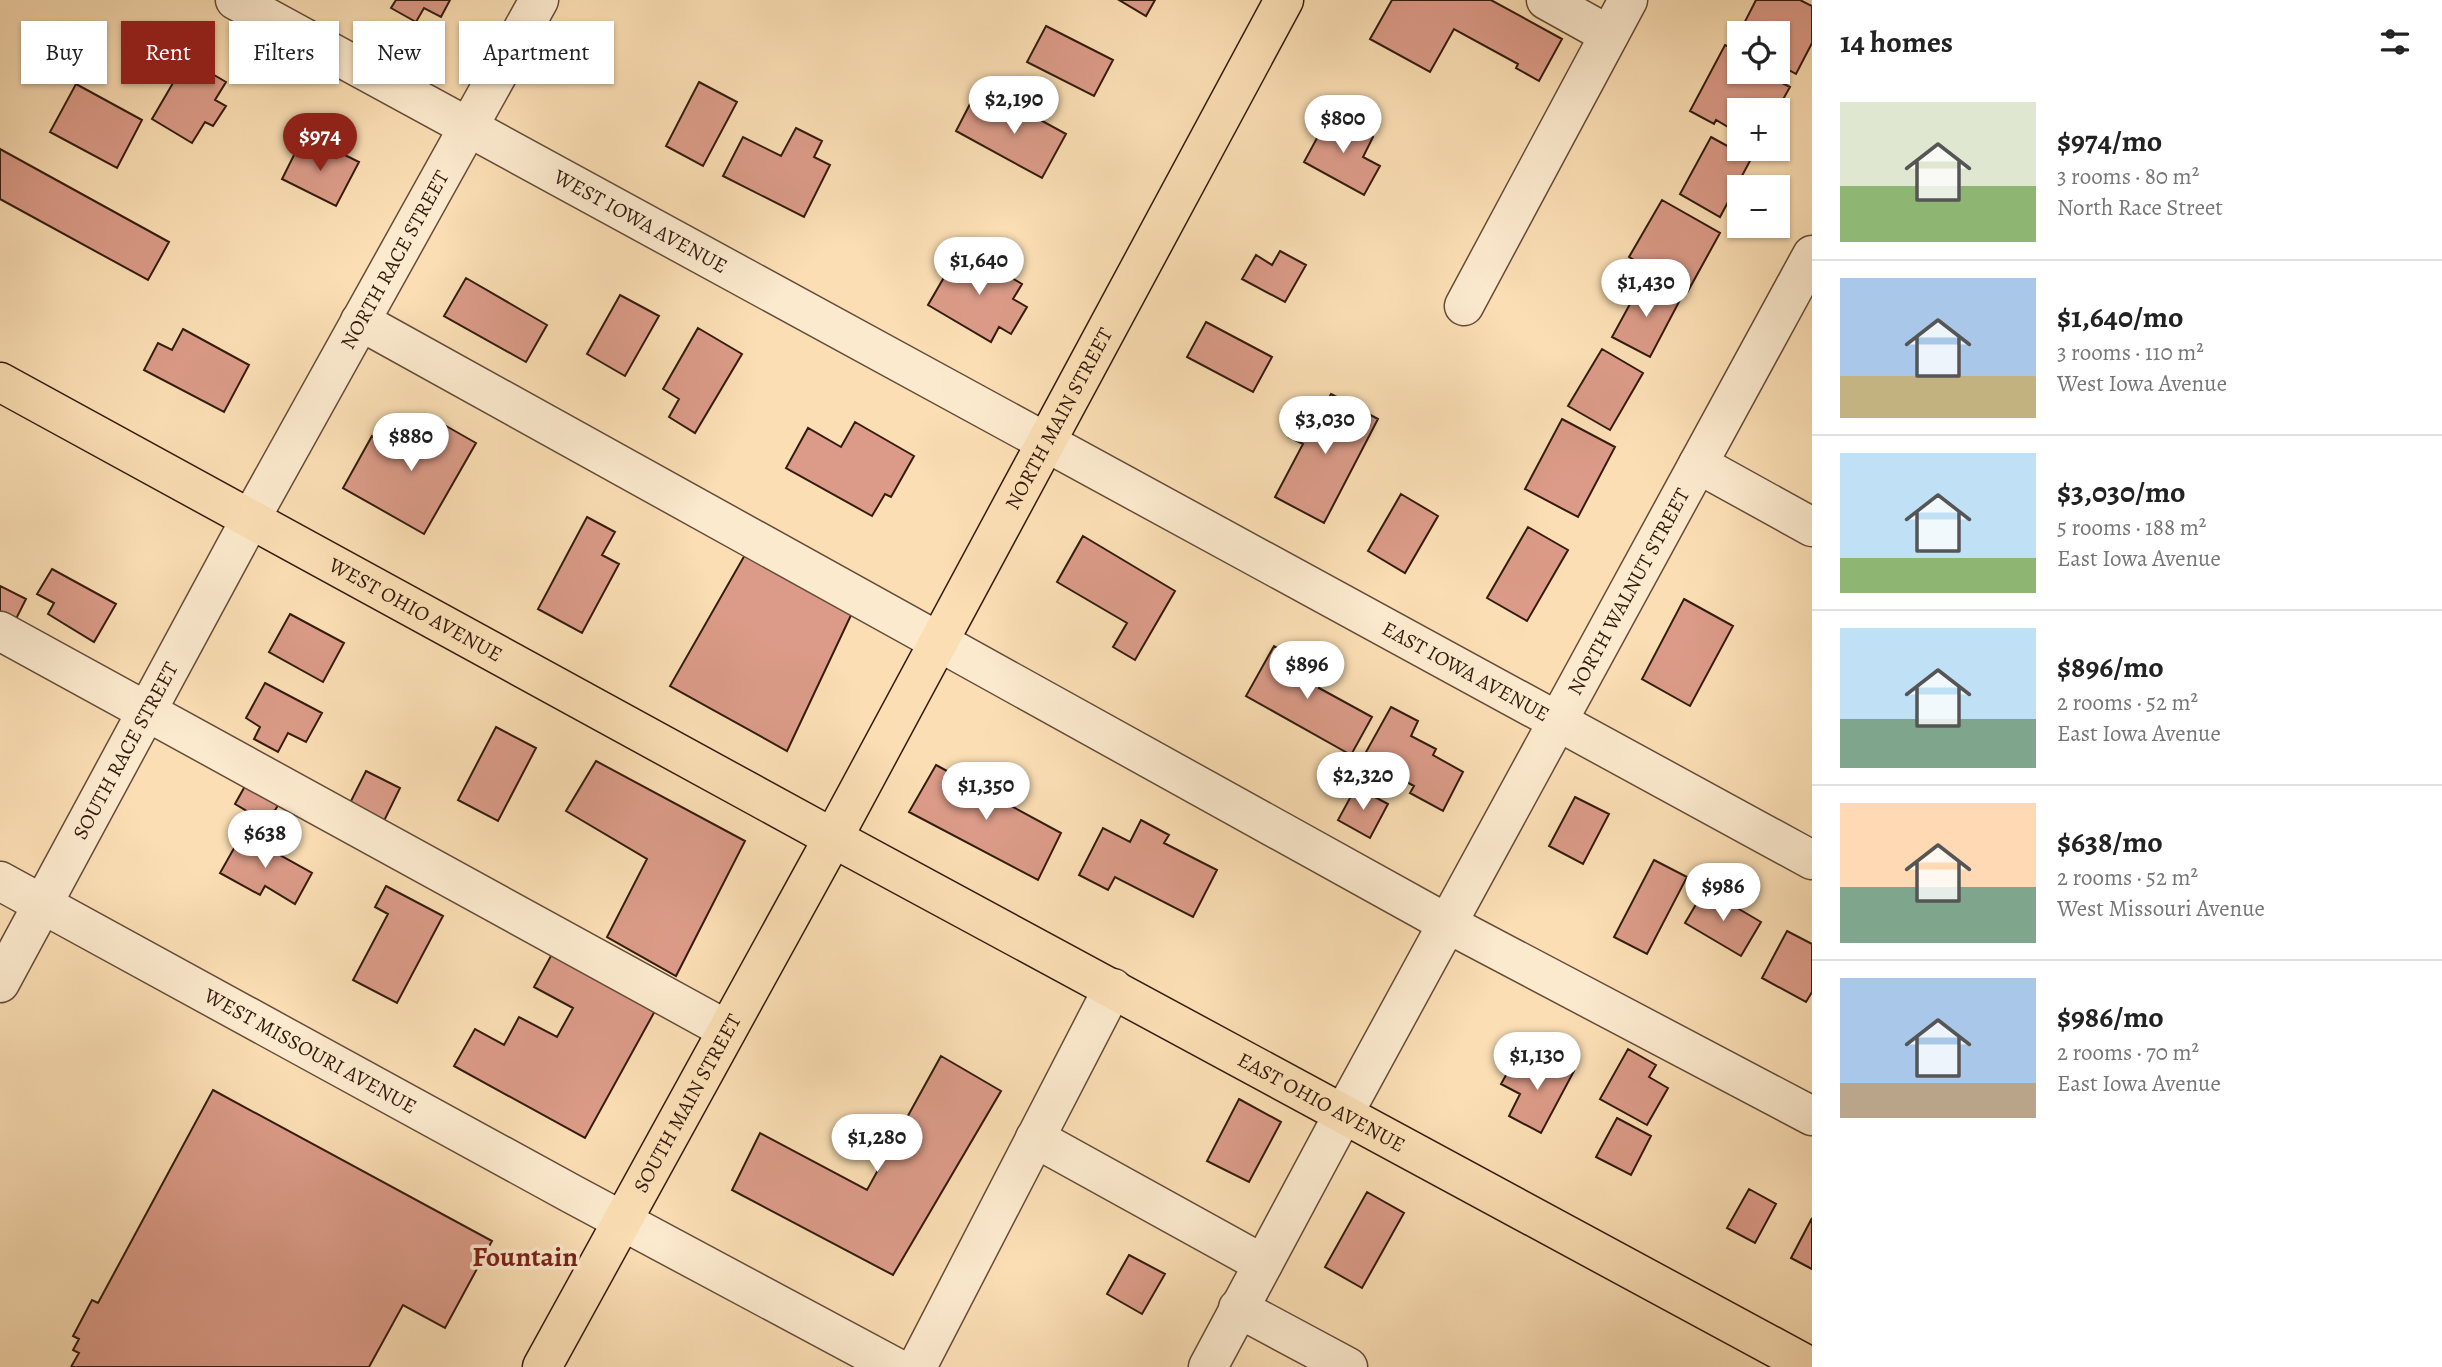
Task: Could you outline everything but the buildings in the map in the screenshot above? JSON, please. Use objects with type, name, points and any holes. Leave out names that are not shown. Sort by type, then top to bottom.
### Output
[{"type":"main road","name":"NORTH MAIN STREET","points":[[832,838],[1284,0]]},
{"type":"main road","name":"WEST OHIO AVENUE","points":[[0,382],[832,838]]},
{"type":"main road","name":"EAST OHIO AVENUE","points":[[832,838],[1811,1367]]},
{"type":"main road","name":"SOUTH MAIN STREET","points":[[542,1367],[832,838]]},
{"type":"street","name":"WEST IOWA AVENUE","points":[[234,0],[1046,441]]},
{"type":"street","name":"NORTH RACE STREET","points":[[251,518],[539,0]]},
{"type":"street","points":[[1546,0],[1609,35]]},
{"type":"street","points":[[1464,306],[1628,0]]},
{"type":"street","name":"NORTH WALNUT STREET","points":[[1208,1367],[1812,256]]},
{"type":"street","points":[[360,321],[1448,924],[1812,1116]]},
{"type":"street","name":"EAST IOWA AVENUE","points":[[1046,441],[1812,860]]},
{"type":"street","points":[[1698,464],[1812,527]]},
{"type":"street","name":"SOUTH RACE STREET","points":[[0,982],[251,518]]},
{"type":"street","points":[[0,631],[727,1030]]},
{"type":"street","name":"WEST MISSOURI AVENUE","points":[[0,881],[621,1221],[895,1367]]},
{"type":"street","points":[[917,1367],[1113,988]]},
{"type":"street","points":[[1035,1138],[1262,1264]]},
{"type":"street","points":[[1238,1308],[1348,1367]]},
{"type":"district","name":"Fountain","points":[[525,1257]]}]
